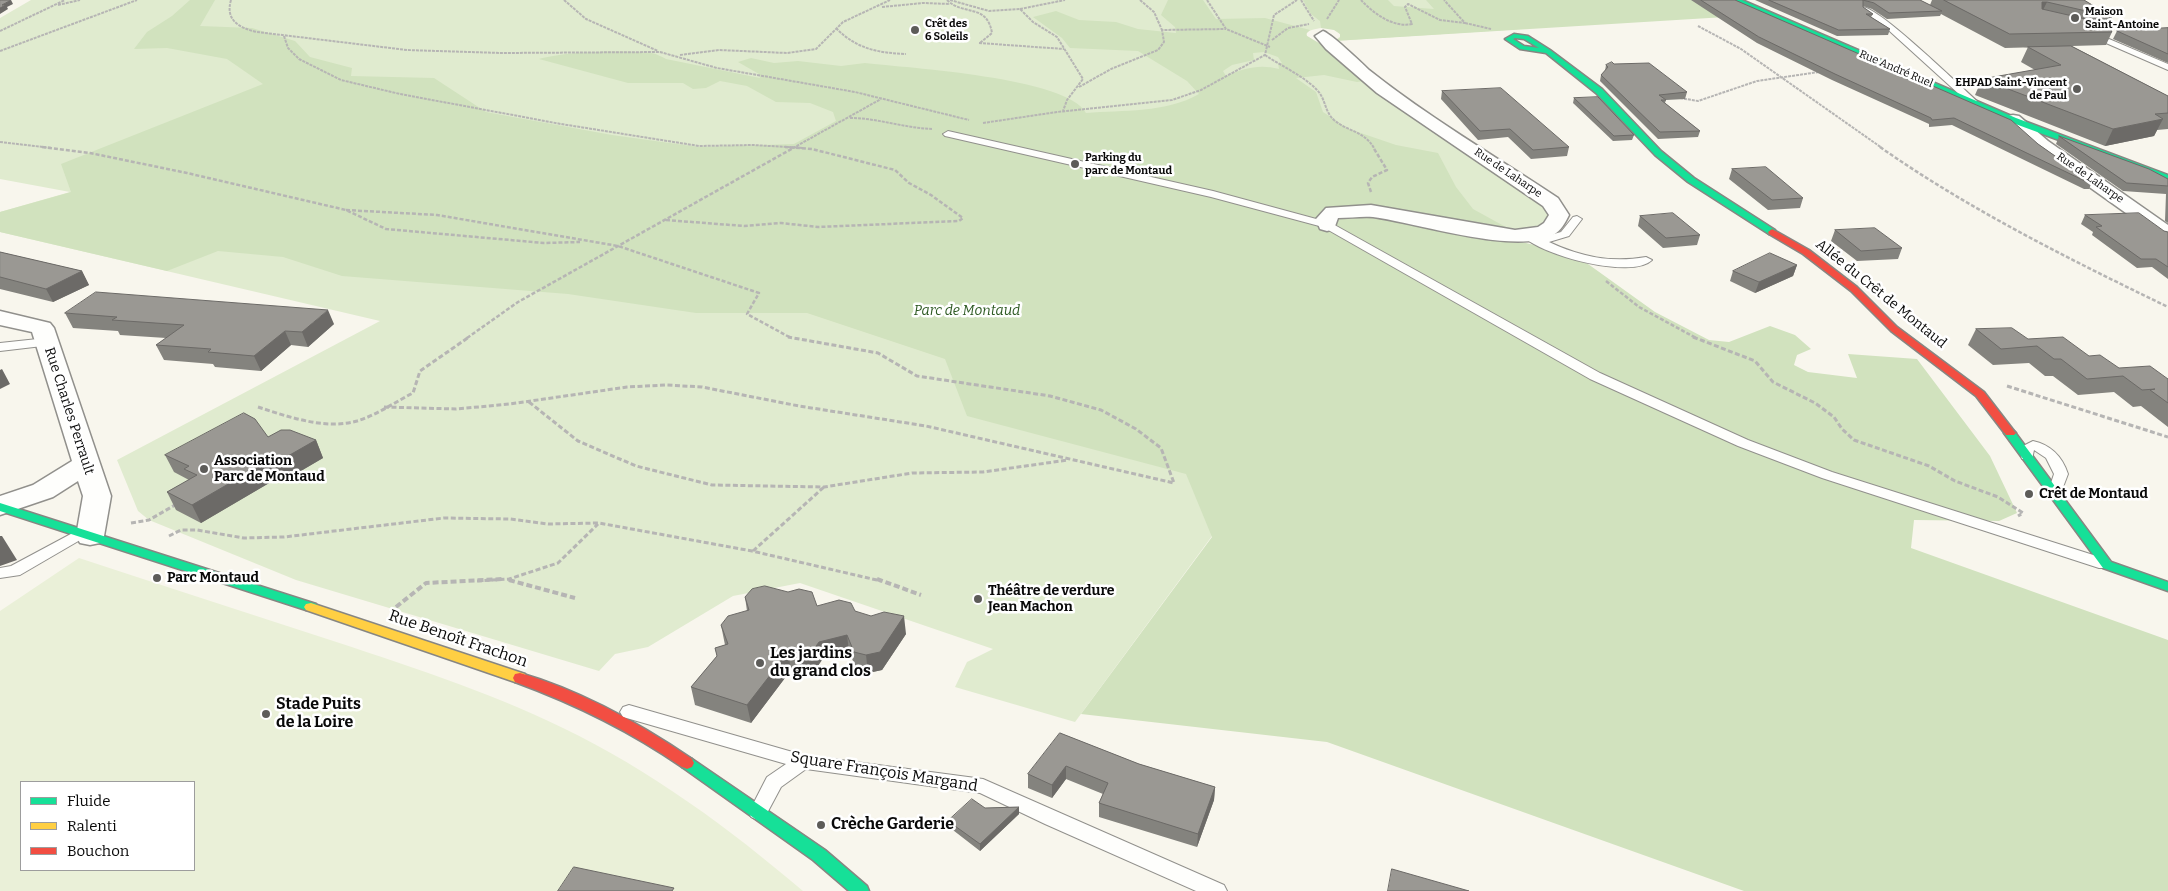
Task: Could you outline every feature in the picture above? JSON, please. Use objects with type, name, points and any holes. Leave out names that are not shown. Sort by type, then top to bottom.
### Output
[{"type":"street","name":"Rue André Ruel","points":[[1737,0],[2013,120],[2168,178]]},
{"type":"street","name":"Rue de Laharpe","points":[[1320,31],[1331,46],[1383,89],[1551,202],[1559,215],[1556,224],[1534,239],[1498,235],[1371,211],[1333,212],[1326,219],[1327,225]]},
{"type":"street","name":"Allée du Crêt de Montaud","points":[[1548,52],[1598,91],[1658,154],[1691,180],[1746,217],[1806,252],[1854,289],[1894,329],[1980,394],[2055,492],[2107,565]]},
{"type":"street","name":"Rue de Laharpe","points":[[2013,120],[2042,144],[2168,234]]},
{"type":"street","name":"Rue Charles Perrault","points":[[0,318],[42,328],[97,496],[91,536]]},
{"type":"street","points":[[0,506],[43,491],[87,464]]},
{"type":"street","name":"Rue Benoît Frachon","points":[[0,506],[370,626],[568,695],[633,727],[819,855],[861,891]]},
{"type":"street","points":[[2107,565],[2168,587]]},
{"type":"lane","points":[[1865,9],[1887,24],[1974,103]]},
{"type":"lane","points":[[2122,34],[2107,38],[2168,67]]},
{"type":"lane","points":[[948,134],[1212,194],[1327,225],[1595,376],[1743,443],[1827,475],[2107,565]]},
{"type":"lane","points":[[1534,239],[1565,234],[1577,219]]},
{"type":"lane","points":[[1534,239],[1571,257],[1616,265],[1646,260]]},
{"type":"lane","points":[[0,347],[47,342]]},
{"type":"lane","points":[[2027,456],[2026,448],[2033,445],[2046,450],[2054,458],[2061,474],[2055,492]]},
{"type":"lane","points":[[0,573],[15,571],[91,536]]},
{"type":"lane","name":"Square François Margand","points":[[568,695],[803,762],[983,786],[1052,819],[1217,891]]},
{"type":"lane","points":[[758,812],[774,782],[803,762]]},
{"type":"path","points":[[0,32],[65,0]]},
{"type":"path","points":[[50,7],[80,0]]},
{"type":"path","points":[[0,51],[84,18],[137,0]]},
{"type":"path","points":[[231,0],[228,8],[235,25],[248,30],[376,47],[465,52],[660,52],[677,55],[717,68],[855,92],[964,117],[971,122],[965,124]]},
{"type":"path","points":[[564,0],[574,12],[593,23],[660,52]]},
{"type":"path","points":[[677,55],[719,50],[787,53],[807,51],[824,44],[836,28],[852,16],[890,0]]},
{"type":"path","points":[[948,0],[951,4]]},
{"type":"path","points":[[948,0],[990,11],[1020,9],[1065,0]]},
{"type":"path","points":[[1076,88],[1118,66],[1158,50],[1164,42],[1162,30],[1154,12],[1140,0]]},
{"type":"path","points":[[1206,0],[1226,29]]},
{"type":"path","points":[[980,123],[1063,111],[1148,104],[1184,97],[1265,55],[1270,47],[1271,21],[1274,15],[1298,0]]},
{"type":"path","points":[[1301,0],[1320,31]]},
{"type":"path","points":[[1320,31],[1339,0]]},
{"type":"path","points":[[1361,0],[1378,13],[1403,25],[1412,24],[1405,6],[1408,4],[1446,22],[1465,23],[1444,0]]},
{"type":"path","points":[[876,7],[923,3],[951,4],[978,12],[990,22],[992,33],[979,44],[1065,49]]},
{"type":"path","points":[[1020,9],[1033,22],[1057,37],[1083,79],[1064,102],[1063,111]]},
{"type":"path","points":[[1271,40],[1292,26],[1305,24],[1320,31]]},
{"type":"path","points":[[1698,26],[1741,49],[1930,182],[2063,256],[2168,307]]},
{"type":"path","points":[[836,28],[845,39],[858,48],[906,54]]},
{"type":"path","points":[[1162,30],[1226,29],[1270,47]]},
{"type":"path","points":[[284,36],[288,48],[299,58],[341,80],[400,94],[561,124],[699,146],[812,149],[895,170],[909,183],[931,195],[963,218],[959,221],[818,226],[781,224],[744,226],[666,220]]},
{"type":"path","points":[[1265,55],[1317,89],[1325,100],[1326,110],[1334,120],[1368,138],[1387,170],[1372,177],[1368,183],[1372,195]]},
{"type":"path","points":[[1680,98],[1698,101],[1757,81],[1784,79],[1788,76],[1820,72]]},
{"type":"path","points":[[258,406],[302,421],[329,423],[356,421],[384,408],[413,393],[420,371],[518,302],[882,99]]},
{"type":"path","points":[[847,118],[875,118],[914,129],[936,128]]},
{"type":"path","points":[[0,142],[90,153],[346,210],[437,215],[618,246],[759,293],[747,314],[792,338],[878,353],[916,376],[1050,396],[1101,410],[1136,429],[1161,448],[1174,483],[927,426],[860,414],[797,406],[711,388],[642,384],[529,402],[456,410],[384,408]]},
{"type":"path","points":[[346,210],[386,229],[544,243],[588,242]]},
{"type":"path","points":[[1571,257],[1583,270],[1609,282],[1639,307],[1684,333],[1755,361],[1773,382],[1815,403],[1834,417],[1842,429],[1854,440],[1929,466],[1955,481],[1998,497],[2023,513],[2007,522],[1989,527]]},
{"type":"path","points":[[2000,384],[2168,437]]},
{"type":"path","points":[[529,402],[578,441],[636,466],[712,485],[824,487],[912,473],[983,472],[1071,460]]},
{"type":"path","points":[[752,551],[824,487]]},
{"type":"path","points":[[91,536],[130,523],[149,520],[179,503]]},
{"type":"path","points":[[140,552],[180,530],[197,530],[244,538],[284,537],[444,518],[510,519],[548,524],[598,524],[752,551],[868,576],[921,595]]},
{"type":"path","points":[[400,604],[426,583],[509,579],[558,563],[598,524]]},
{"type":"path","points":[[509,579],[574,598]]},
{"type":"green space","name":"Parc de Montaud","points":[[31,0],[1724,0],[1522,29],[1334,41],[1341,36],[1335,30],[1320,28],[1307,32],[1307,36],[1332,51],[1547,208],[1550,216],[1536,230],[1401,266],[1212,536],[1075,722],[955,687],[967,662],[993,649],[800,583],[733,596],[648,647],[615,654],[599,671],[296,580],[149,520],[138,511],[117,460],[380,321],[0,232],[0,212],[70,192],[0,179],[0,18]]},
{"type":"green space","points":[[190,0],[215,0],[200,26],[252,28],[295,41],[310,57],[352,68],[351,76],[434,78],[486,112],[612,135],[699,147],[794,144],[836,121],[833,112],[810,103],[776,102],[747,86],[720,81],[706,88],[693,89],[683,83],[628,83],[539,59],[564,54],[595,52],[652,53],[666,59],[760,78],[759,74],[738,62],[751,58],[774,63],[798,61],[841,66],[865,63],[984,76],[1019,83],[1049,91],[1073,101],[1086,113],[1158,108],[1173,105],[1199,94],[1187,81],[1138,51],[1070,48],[1062,38],[1033,17],[1056,11],[1079,20],[1116,22],[1138,29],[1176,33],[1175,27],[1161,15],[1168,0],[1203,0],[1216,19],[1265,18],[1310,30],[1306,34],[1307,36],[1332,51],[1365,81],[1357,82],[1324,75],[1296,78],[1316,92],[1323,112],[1349,129],[1396,145],[1438,153],[1456,187],[1473,209],[1513,231],[1514,240],[1538,246],[1588,264],[1655,312],[1709,340],[1729,342],[1770,326],[1795,335],[1811,349],[1797,355],[1794,365],[1808,372],[1857,378],[1848,354],[1917,359],[1990,456],[2017,513],[1999,521],[1914,520],[1911,548],[2168,640],[2168,891],[1744,891],[1327,742],[1081,714],[1212,537],[1186,474],[967,416],[945,359],[807,313],[696,313],[568,294],[342,276],[283,257],[218,251],[167,271],[0,232],[0,212],[71,192],[61,164],[263,84],[227,59],[167,48],[134,49],[147,32],[172,16]],"holes":[[[1264,52],[1278,57],[1282,63],[1278,63],[1279,69],[1252,68],[1226,76],[1223,71],[1232,65],[1254,60],[1253,53]]]},
{"type":"green space","points":[[1303,0],[1388,0],[1394,6],[1434,9],[1426,0],[1724,0],[1758,15],[1334,41],[1340,38],[1340,34],[1334,30],[1321,28],[1320,21],[1311,14]]},
{"type":"green space","name":"Stade Puits de la Loire","points":[[79,558],[413,668],[534,714],[595,744],[658,781],[747,845],[803,891],[0,891],[0,611]]},
{"type":"building","points":[[0,0],[11,0],[0,8]]},
{"type":"building","points":[[1701,0],[1735,0],[2011,120],[2038,144],[2092,182],[2087,182],[1954,118],[1932,120],[1759,37]]},
{"type":"building","points":[[1769,0],[1863,0],[1863,7],[1873,14],[1866,14],[1890,29],[1839,30]]},
{"type":"building","points":[[1863,0],[1920,0],[1942,11],[1889,13],[1874,3]]},
{"type":"building","points":[[1944,0],[2084,0],[2112,17],[2047,2],[2042,2],[2042,9],[2112,25],[2109,27],[2112,32],[2010,34]]},
{"type":"building","points":[[2168,28],[2168,54],[2117,31]]},
{"type":"building","points":[[2071,46],[2168,96],[2168,113],[2155,114],[2163,119],[2113,129],[1982,79],[2061,65],[2028,47]]},
{"type":"building","points":[[1612,62],[1614,64],[1649,63],[1687,92],[1659,95],[1666,100],[1661,100],[1700,131],[1660,132],[1601,75],[1608,67],[1606,65]]},
{"type":"building","points":[[1501,88],[1569,147],[1533,150],[1510,129],[1480,131],[1442,91]]},
{"type":"building","points":[[1598,97],[1634,135],[1614,136],[1574,98]]},
{"type":"building","points":[[2059,136],[2149,169],[2168,179],[2168,186],[2127,183]]},
{"type":"building","points":[[1766,167],[1803,198],[1772,200],[1732,169]]},
{"type":"building","points":[[1673,213],[1700,235],[1666,238],[1640,216]]},
{"type":"building","points":[[2139,213],[2168,232],[2168,267],[2156,259],[2141,259],[2096,227],[2102,226],[2085,215]]},
{"type":"building","points":[[1875,228],[1902,248],[1861,251],[1835,230]]},
{"type":"building","points":[[0,252],[82,271],[46,289],[0,277]]},
{"type":"building","points":[[1770,253],[1797,265],[1759,282],[1733,271]]},
{"type":"building","points":[[96,292],[328,310],[302,332],[285,331],[254,356],[208,352],[211,349],[156,345],[184,325],[112,320],[117,317],[65,313]]},
{"type":"building","points":[[2012,328],[2028,339],[2063,337],[2089,356],[2100,355],[2119,368],[2150,366],[2168,379],[2168,403],[2150,390],[2155,389],[2142,390],[2123,376],[2087,379],[2061,359],[2054,359],[2037,346],[2001,349],[1976,329]]},
{"type":"building","points":[[244,413],[255,419],[268,437],[281,430],[290,430],[316,440],[274,464],[268,461],[192,505],[167,492],[197,475],[184,469],[189,466],[165,455]]},
{"type":"building","name":"Les jardins du grand clos","points":[[765,586],[788,592],[799,589],[812,592],[817,606],[839,600],[851,603],[855,611],[871,616],[884,612],[904,616],[880,652],[866,655],[854,652],[847,635],[819,642],[814,649],[798,654],[788,652],[747,705],[691,687],[717,656],[715,648],[728,644],[721,625],[728,616],[749,610],[745,597],[752,589]]},
{"type":"building","points":[[1060,733],[1139,764],[1215,787],[1198,834],[1099,803],[1108,783],[1066,766],[1052,785],[1028,774]]},
{"type":"building","points":[[972,799],[985,808],[1019,807],[980,844],[948,821]]},
{"type":"building","points":[[574,867],[674,888],[672,891],[558,891]]},
{"type":"building","points":[[1392,869],[1469,891],[1388,891]]},
{"type":"traffic: fast","points":[[1737,0],[2013,120],[2168,178]]},
{"type":"traffic: fast","points":[[1548,51],[1522,48],[1508,39],[1514,36],[1526,37],[1548,51],[1599,91],[1658,153],[1691,180],[1772,232]]},
{"type":"traffic: fast","points":[[2010,433],[2107,565],[2168,587]]},
{"type":"traffic: fast","points":[[0,507],[311,607]]},
{"type":"traffic: fast","points":[[687,763],[819,855],[861,891]]},
{"type":"traffic: slow","points":[[311,607],[520,678]]},
{"type":"traffic: jam","points":[[1772,232],[1806,252],[1854,289],[1894,329],[1980,394],[2010,433]]},
{"type":"traffic: jam","points":[[520,678],[606,714],[647,737],[687,763]]},
{"type":"place","name":"Maison Saint-Antoine","points":[[2075,18]]},
{"type":"place","name":"Crêt des 6 Soleils","points":[[915,30]]},
{"type":"place","name":"EHPAD Saint-Vincent de Paul","points":[[2077,89]]},
{"type":"place","name":"Parking du parc de Montaud","points":[[1075,164]]},
{"type":"place","name":"Association Parc de Montaud","points":[[204,469]]},
{"type":"place","name":"Crêt de Montaud","points":[[2029,494]]},
{"type":"place","name":"Parc Montaud","points":[[157,578]]},
{"type":"place","name":"Théâtre de verdure Jean Machon","points":[[978,599]]},
{"type":"place","name":"Les jardins du grand clos","points":[[760,663]]},
{"type":"place","name":"Stade Puits de la Loire","points":[[266,714]]},
{"type":"place","name":"Crèche Garderie","points":[[821,825]]}]
